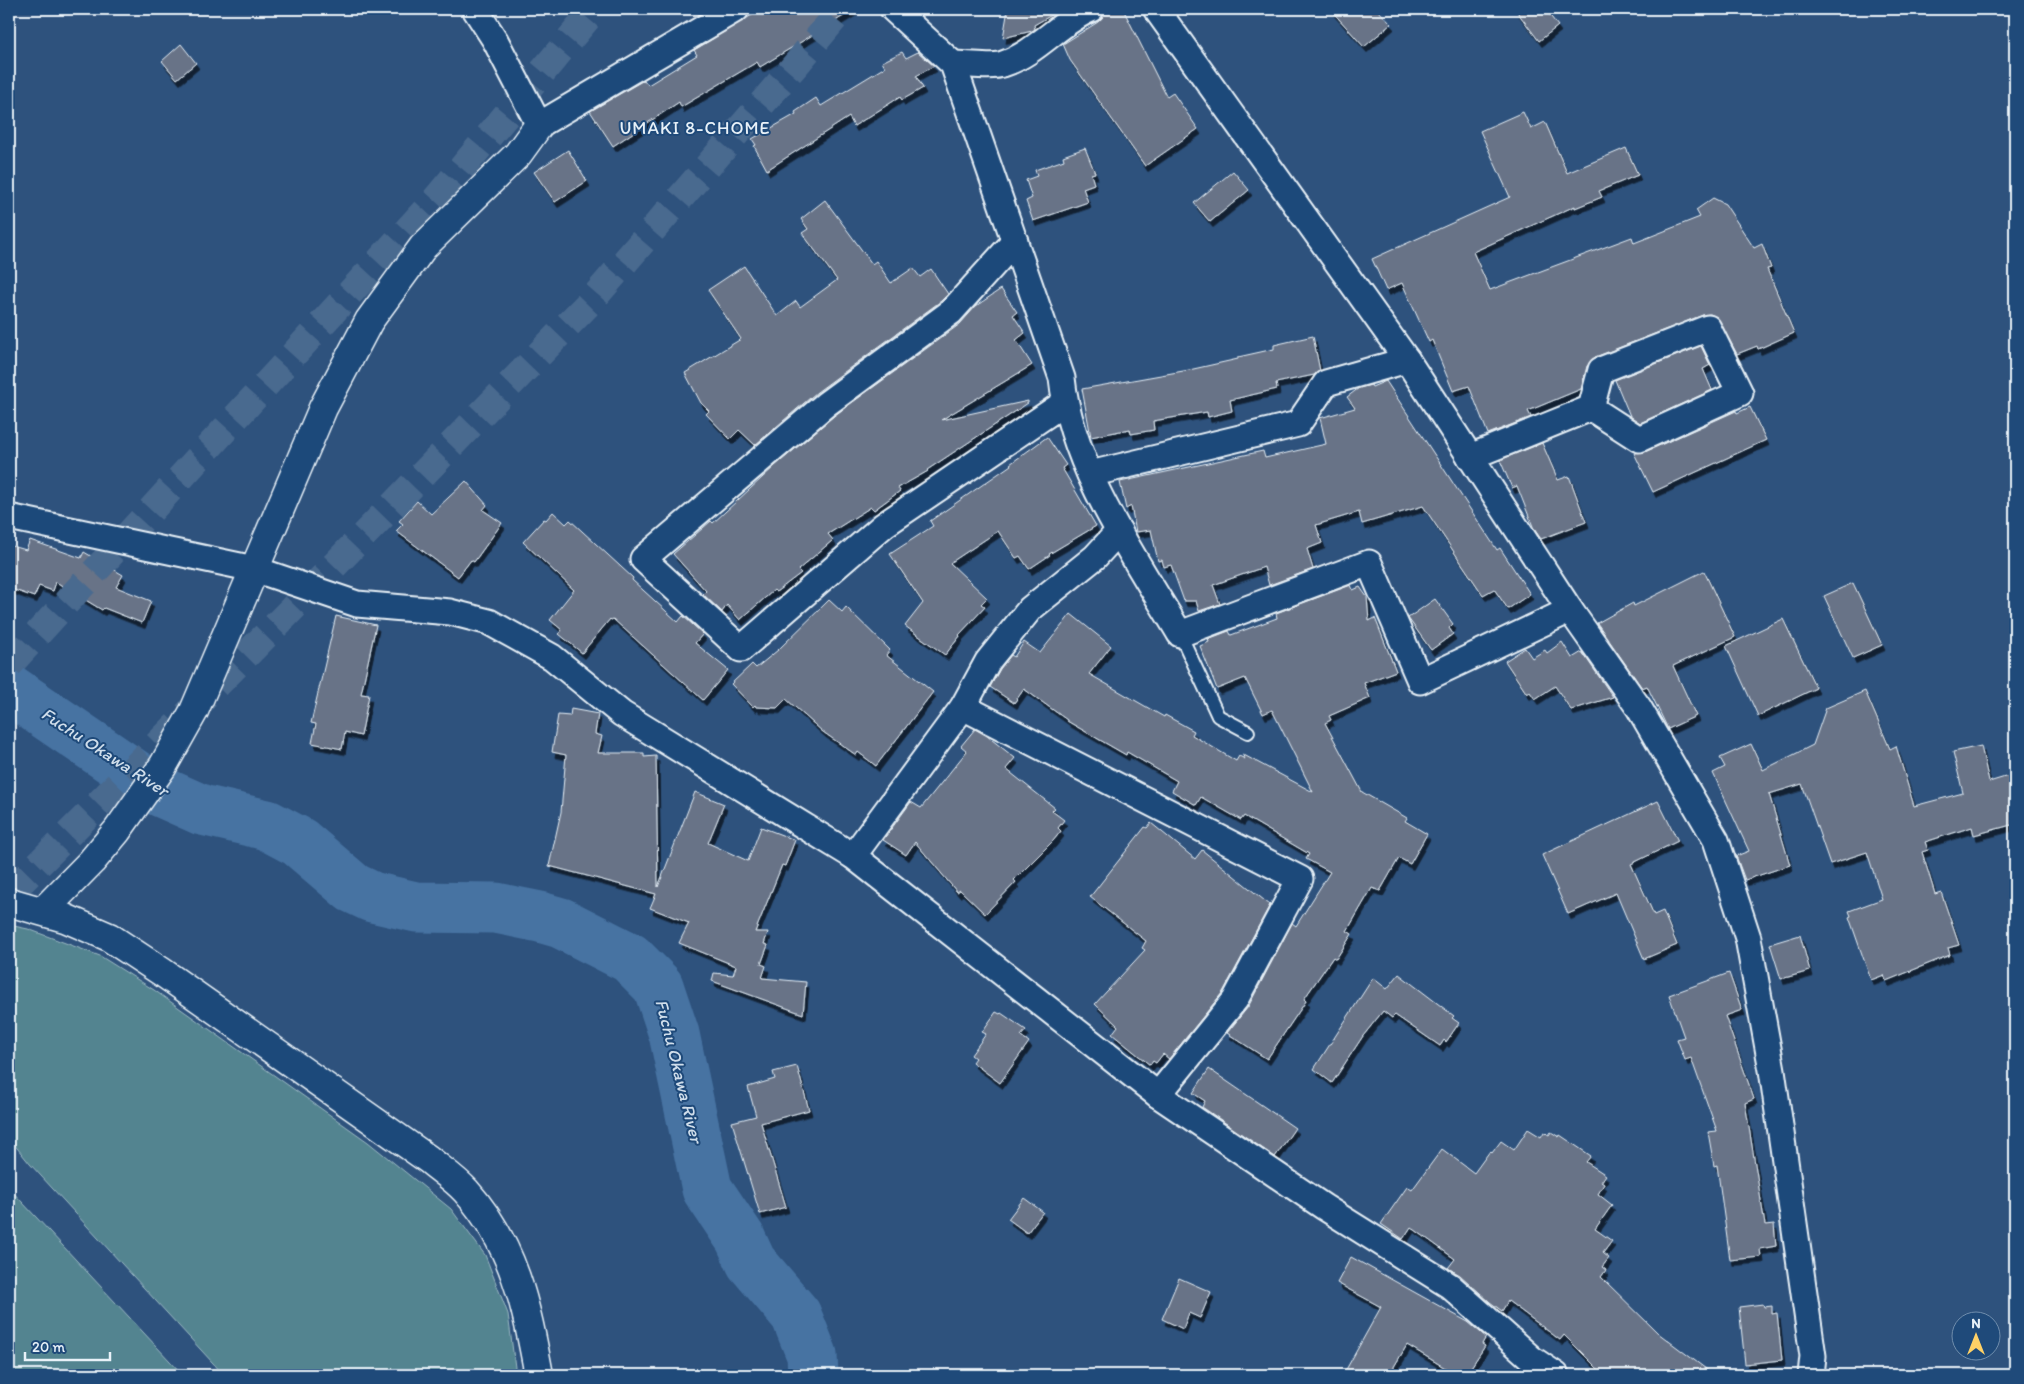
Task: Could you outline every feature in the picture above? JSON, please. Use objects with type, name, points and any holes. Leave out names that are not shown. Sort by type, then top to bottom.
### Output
[{"type":"street","points":[[475,9],[495,40],[539,125]]},
{"type":"street","points":[[42,911],[92,861],[163,766],[194,711],[323,408],[370,321],[423,247],[518,154],[539,125],[736,9]]},
{"type":"street","points":[[893,9],[953,64],[1062,378],[1064,403],[1090,474],[1119,531],[1180,634],[1369,563],[1420,681],[1570,610]]},
{"type":"street","points":[[953,64],[1001,65],[1023,56],[1078,14],[1091,9]]},
{"type":"street","points":[[1156,9],[1407,360],[1570,610],[1639,708],[1716,840],[1748,938],[1772,1070],[1813,1356],[1811,1375]]},
{"type":"street","points":[[1015,241],[951,312],[826,404],[643,559],[741,649],[884,524],[1064,403]]},
{"type":"street","points":[[1708,328],[1740,393],[1639,440],[1591,408],[1601,370],[1708,328]]},
{"type":"street","points":[[1090,474],[1298,424],[1326,383],[1407,360]]},
{"type":"street","points":[[1470,457],[1591,408]]},
{"type":"street","points":[[9,517],[254,570],[357,604],[450,612],[489,622],[552,657],[622,714],[853,856],[1158,1095],[1324,1207],[1450,1286],[1532,1359],[1556,1375]]},
{"type":"street","points":[[853,856],[963,707],[988,661],[1030,609],[1095,557],[1119,531]]},
{"type":"street","points":[[963,707],[1300,880],[1235,1000],[1158,1095]]},
{"type":"street","points":[[9,902],[65,918],[109,937],[162,972],[428,1159],[465,1191],[494,1228],[514,1268],[530,1329],[538,1375]]},
{"type":"lane","points":[[1180,634],[1218,716],[1248,732]]},
{"type":"green space","points":[[9,925],[28,929],[100,956],[154,990],[368,1142],[451,1209],[485,1255],[508,1314],[516,1375],[224,1375],[30,1164],[9,1138]]},
{"type":"green space","points":[[9,1188],[183,1375],[9,1375]]},
{"type":"building","points":[[762,9],[855,9],[760,67],[757,62],[681,107],[679,102],[613,146],[590,111],[644,80],[648,85],[697,55],[694,50]]},
{"type":"building","points":[[1008,9],[1062,9],[1034,25],[1035,29],[1032,31],[1003,38]]},
{"type":"building","points":[[1105,9],[1123,9],[1167,97],[1173,93],[1198,129],[1145,166],[1070,60],[1063,44],[1098,22],[1103,17]]},
{"type":"building","points":[[1330,9],[1377,9],[1391,24],[1364,47]]},
{"type":"building","points":[[1515,9],[1545,9],[1558,26],[1539,41]]},
{"type":"building","points":[[181,44],[196,63],[177,79],[162,61]]},
{"type":"building","points":[[902,52],[906,58],[918,52],[934,66],[916,76],[923,88],[902,100],[900,97],[854,126],[849,117],[767,170],[752,139],[796,114],[795,112],[816,98],[821,106],[885,67],[882,62]]},
{"type":"building","points":[[1523,112],[1531,129],[1545,122],[1567,173],[1626,148],[1638,175],[1599,191],[1602,197],[1575,208],[1575,206],[1473,252],[1490,290],[1632,237],[1634,243],[1700,217],[1696,210],[1713,198],[1725,204],[1754,248],[1762,244],[1771,268],[1767,269],[1794,333],[1758,349],[1757,346],[1737,354],[1717,317],[1710,314],[1703,315],[1595,357],[1587,366],[1581,389],[1528,411],[1531,417],[1488,434],[1469,386],[1453,391],[1432,340],[1429,342],[1402,283],[1386,290],[1372,259],[1510,197],[1480,131]]},
{"type":"building","points":[[1085,148],[1095,173],[1091,174],[1094,184],[1083,188],[1088,202],[1033,221],[1026,201],[1032,198],[1026,180],[1037,176],[1035,170],[1064,160],[1063,156]]},
{"type":"building","points":[[568,150],[587,181],[555,202],[534,172]]},
{"type":"building","points":[[1233,171],[1249,190],[1210,222],[1194,203]]},
{"type":"building","points":[[825,200],[872,264],[876,261],[891,283],[913,268],[920,277],[931,269],[948,294],[817,392],[755,445],[739,430],[730,439],[706,414],[709,411],[701,403],[685,373],[741,339],[708,290],[744,266],[777,316],[796,301],[800,307],[837,280],[802,233],[808,229],[801,219]]},
{"type":"building","points":[[1001,289],[1017,312],[1013,315],[1025,333],[1016,340],[1032,365],[941,420],[1028,401],[1028,403],[928,471],[898,488],[900,491],[874,510],[871,507],[828,534],[833,540],[798,570],[801,573],[776,592],[774,590],[740,620],[727,605],[722,612],[703,594],[706,591],[673,554],[711,521],[713,523],[775,466],[835,415],[960,324],[976,306]]},
{"type":"building","points":[[1313,336],[1320,371],[1314,375],[1276,383],[1277,389],[1230,400],[1232,411],[1208,417],[1207,412],[1153,421],[1154,430],[1131,434],[1130,429],[1091,437],[1082,389],[1189,370],[1238,359],[1238,357],[1274,349],[1274,345]]},
{"type":"building","points":[[1701,346],[1710,365],[1703,369],[1712,390],[1640,423],[1630,416],[1615,380]]},
{"type":"building","points":[[1386,381],[1497,550],[1500,548],[1530,594],[1508,609],[1494,589],[1483,595],[1423,506],[1362,524],[1359,512],[1316,525],[1322,543],[1307,549],[1313,569],[1269,585],[1264,567],[1213,585],[1220,604],[1199,611],[1196,601],[1184,601],[1171,565],[1164,567],[1162,560],[1158,561],[1151,530],[1136,532],[1131,506],[1126,509],[1120,482],[1263,451],[1265,458],[1326,444],[1320,418],[1355,408],[1347,397],[1359,388],[1371,385],[1372,387]]},
{"type":"building","points":[[1750,407],[1766,440],[1653,492],[1634,453],[1645,452],[1736,411],[1737,413]]},
{"type":"building","points":[[1047,437],[1066,465],[1062,468],[1096,526],[1049,554],[1029,569],[1020,556],[1016,558],[998,531],[950,563],[987,598],[981,604],[985,607],[959,635],[945,655],[905,626],[923,603],[890,554],[933,526],[930,521],[1011,465]]},
{"type":"building","points":[[1542,443],[1558,480],[1569,476],[1586,522],[1541,539],[1534,529],[1517,486],[1512,488],[1500,460]]},
{"type":"building","points":[[466,481],[487,505],[483,510],[502,523],[474,562],[471,560],[458,577],[396,531],[403,524],[399,521],[417,501],[431,514]]},
{"type":"building","points":[[553,512],[566,524],[570,520],[678,622],[683,616],[703,634],[695,643],[728,670],[703,700],[613,619],[610,619],[582,653],[559,634],[562,630],[550,620],[574,590],[523,542]]},
{"type":"building","points":[[30,540],[81,558],[84,552],[123,575],[116,587],[151,601],[142,623],[104,608],[102,610],[56,582],[53,591],[39,586],[34,597],[9,588],[9,545],[26,550]]},
{"type":"building","points":[[1704,571],[1735,637],[1673,666],[1696,716],[1668,729],[1647,686],[1642,688],[1597,623],[1633,603],[1634,606]]},
{"type":"building","points":[[1853,583],[1882,645],[1853,658],[1824,596]]},
{"type":"building","points":[[1351,585],[1353,590],[1360,587],[1367,597],[1369,621],[1375,618],[1396,671],[1364,683],[1370,698],[1329,716],[1331,720],[1325,723],[1362,792],[1407,818],[1405,821],[1427,834],[1410,864],[1399,858],[1380,891],[1372,888],[1347,931],[1352,934],[1336,959],[1333,957],[1304,999],[1306,1001],[1267,1059],[1227,1033],[1248,1007],[1292,923],[1296,926],[1330,872],[1306,859],[1309,854],[1244,816],[1241,820],[1201,797],[1196,805],[1172,791],[1177,781],[1127,752],[1126,755],[1067,721],[1024,689],[1014,703],[990,687],[1000,669],[1011,655],[1014,657],[1024,642],[1040,653],[1071,614],[1111,646],[1089,674],[1164,717],[1165,715],[1194,731],[1192,735],[1236,761],[1239,756],[1245,759],[1242,754],[1313,792],[1272,710],[1263,714],[1245,678],[1217,689],[1200,646],[1209,642],[1208,639],[1229,631],[1231,635],[1277,618],[1276,613]]},
{"type":"building","points":[[1435,599],[1453,624],[1449,628],[1453,634],[1431,650],[1408,618]]},
{"type":"building","points":[[829,600],[842,612],[846,607],[890,650],[886,655],[933,692],[876,766],[858,752],[856,755],[823,732],[786,699],[777,708],[756,707],[755,705],[753,707],[731,684],[752,664],[756,668],[778,650]]},
{"type":"building","points":[[336,616],[376,625],[361,694],[369,695],[361,736],[345,732],[342,749],[312,743],[316,724],[311,723]]},
{"type":"building","points":[[1783,619],[1816,688],[1758,716],[1726,646]]},
{"type":"building","points":[[1562,642],[1572,658],[1582,652],[1613,697],[1571,710],[1555,686],[1535,699],[1530,692],[1527,694],[1505,661],[1525,648],[1532,658],[1545,650],[1547,653]]},
{"type":"building","points":[[1865,691],[1890,749],[1896,746],[1914,806],[1963,793],[1953,752],[1981,746],[1989,782],[2015,774],[2015,824],[1974,835],[1972,827],[1925,842],[1928,850],[1922,852],[1935,894],[1941,892],[1959,945],[1948,948],[1950,955],[1886,981],[1884,975],[1871,980],[1849,917],[1851,916],[1849,911],[1882,899],[1867,852],[1830,864],[1802,784],[1769,794],[1790,865],[1745,880],[1736,856],[1749,851],[1713,773],[1725,767],[1720,758],[1751,744],[1763,770],[1813,745],[1826,708]]},
{"type":"building","points":[[571,709],[598,714],[595,734],[602,736],[598,753],[644,753],[644,757],[656,756],[658,887],[695,792],[724,804],[708,843],[748,861],[761,827],[795,840],[785,866],[782,865],[755,932],[768,932],[764,944],[768,945],[761,964],[766,966],[762,978],[806,982],[803,1014],[712,981],[714,973],[733,975],[736,966],[679,943],[689,923],[650,908],[656,894],[549,866],[561,812],[566,755],[552,752],[558,715],[570,716]]},
{"type":"building","points":[[975,729],[1015,758],[1006,769],[1055,808],[1052,811],[1064,820],[1058,828],[1061,831],[1053,841],[1014,880],[1016,882],[985,914],[960,890],[957,892],[915,842],[906,855],[883,840],[911,802],[921,808],[967,751],[961,746]]},
{"type":"building","points":[[1658,801],[1678,841],[1631,864],[1654,915],[1663,911],[1677,945],[1644,959],[1616,893],[1568,914],[1542,855]]},
{"type":"building","points":[[1151,823],[1195,859],[1202,850],[1270,905],[1223,992],[1169,1059],[1163,1054],[1156,1063],[1153,1061],[1150,1065],[1112,1034],[1118,1026],[1095,1004],[1145,950],[1142,948],[1146,941],[1090,897],[1145,827],[1147,828]]},
{"type":"building","points":[[1800,935],[1810,971],[1781,979],[1770,944]]},
{"type":"building","points":[[1729,973],[1742,1010],[1725,1016],[1754,1099],[1745,1103],[1765,1225],[1774,1224],[1776,1246],[1760,1249],[1761,1257],[1730,1260],[1717,1165],[1714,1166],[1708,1132],[1717,1131],[1691,1058],[1685,1060],[1677,1039],[1684,1037],[1669,995]]},
{"type":"building","points":[[1399,974],[1454,1016],[1452,1018],[1459,1023],[1446,1042],[1444,1040],[1440,1046],[1395,1015],[1392,1018],[1383,1011],[1363,1036],[1332,1083],[1314,1069],[1373,978],[1387,989]]},
{"type":"building","points":[[996,1012],[1001,1013],[1026,1030],[1021,1036],[1029,1042],[1000,1083],[972,1062],[975,1058],[971,1055],[986,1034],[982,1032]]},
{"type":"building","points":[[797,1066],[809,1110],[761,1123],[786,1207],[760,1214],[732,1122],[756,1116],[748,1087],[775,1079],[773,1072]]},
{"type":"building","points":[[1209,1069],[1295,1128],[1275,1157],[1202,1107],[1205,1101],[1193,1093]]},
{"type":"building","points":[[1528,1129],[1541,1137],[1544,1132],[1549,1135],[1551,1132],[1559,1137],[1560,1135],[1591,1156],[1586,1162],[1606,1175],[1601,1182],[1604,1184],[1598,1194],[1612,1205],[1595,1229],[1612,1241],[1603,1253],[1609,1258],[1602,1267],[1606,1270],[1601,1277],[1658,1333],[1714,1375],[1604,1375],[1564,1335],[1560,1340],[1508,1301],[1502,1311],[1490,1302],[1460,1275],[1448,1268],[1455,1259],[1411,1227],[1403,1239],[1381,1224],[1407,1187],[1412,1190],[1442,1149],[1474,1173],[1490,1151],[1492,1153],[1501,1141],[1514,1150]]},
{"type":"building","points":[[1024,1198],[1043,1212],[1027,1233],[1008,1219]]},
{"type":"building","points":[[1351,1257],[1468,1322],[1486,1337],[1482,1344],[1485,1346],[1466,1375],[1457,1375],[1407,1345],[1389,1375],[1343,1375],[1381,1307],[1337,1283]]},
{"type":"building","points":[[1179,1278],[1211,1292],[1200,1318],[1189,1313],[1183,1329],[1162,1319]]},
{"type":"building","points":[[1763,1304],[1764,1307],[1772,1306],[1772,1314],[1777,1313],[1782,1360],[1745,1364],[1739,1307]]},
{"type":"waterway","name":"Fuchu Okawa River","points":[[9,689],[157,790],[202,810],[267,825],[299,842],[353,888],[372,897],[416,907],[496,908],[540,917],[561,923],[630,958],[658,986],[674,1034],[707,1189],[740,1238],[751,1262],[796,1315],[812,1355],[813,1375]]},
{"type":"tunnel","points":[[9,665],[436,199],[595,9]]},
{"type":"tunnel","points":[[9,894],[291,610],[591,301],[842,9]]},
{"type":"district","name":"UMAKI 8-CHOME","points":[[695,128]]}]
